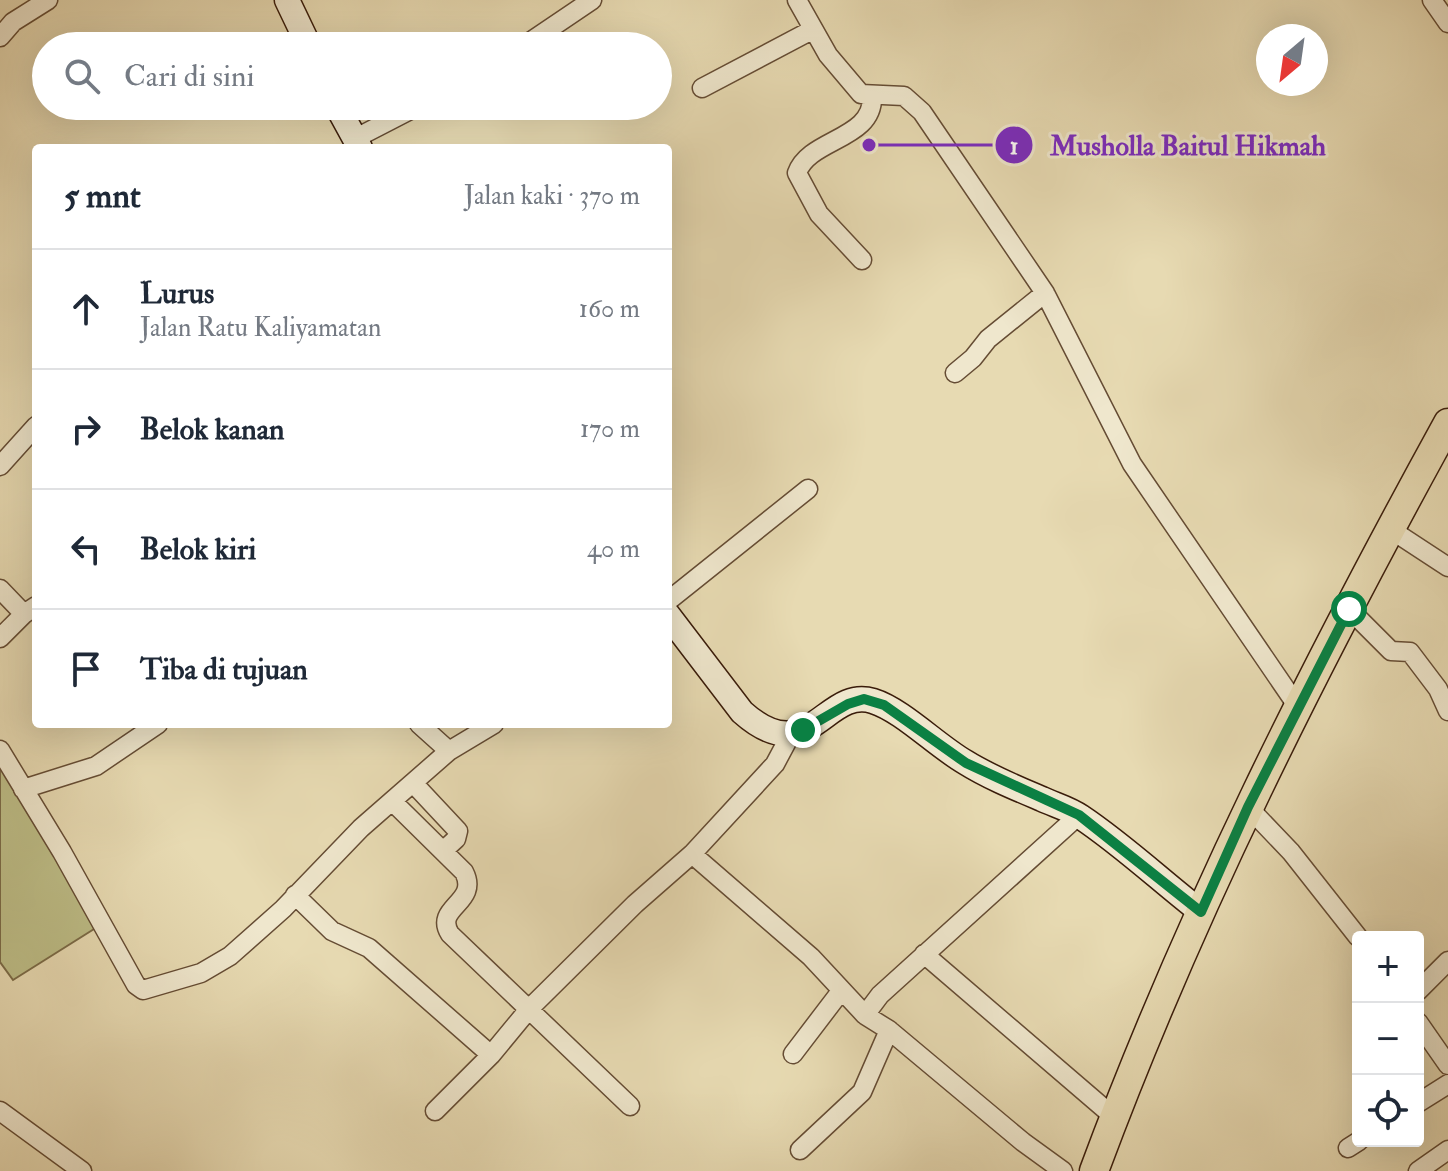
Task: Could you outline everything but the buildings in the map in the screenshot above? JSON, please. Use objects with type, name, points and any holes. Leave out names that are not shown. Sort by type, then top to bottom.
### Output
[{"type":"main road","points":[[1094,1171],[1114,1117],[1248,807],[1390,529],[1448,423]]},
{"type":"street","points":[[0,37],[13,22],[48,0]]},
{"type":"street","points":[[287,0],[302,32]]},
{"type":"street","points":[[545,32],[592,0]]},
{"type":"street","points":[[797,0],[812,30],[851,85],[861,94],[904,96],[922,112],[1045,293],[1132,464],[1298,707]]},
{"type":"street","points":[[1432,0],[1448,23]]},
{"type":"street","points":[[702,88],[812,30]]},
{"type":"street","points":[[862,260],[819,214],[797,173],[805,159],[844,136],[868,115],[873,106],[872,95]]},
{"type":"street","points":[[345,120],[357,143],[395,120]]},
{"type":"street","points":[[955,373],[973,358],[988,339],[1045,293]]},
{"type":"street","points":[[0,466],[32,430]]},
{"type":"street","points":[[672,598],[808,489]]},
{"type":"street","points":[[1390,529],[1448,567]]},
{"type":"street","points":[[0,589],[30,610],[0,638]]},
{"type":"street","points":[[1349,609],[1391,651],[1410,652],[1438,689],[1448,711]]},
{"type":"street","points":[[672,620],[742,712],[757,725],[772,733],[791,734],[848,704],[864,699],[884,705],[966,763],[1079,815],[1201,912]]},
{"type":"street","points":[[23,789],[96,766],[152,728]]},
{"type":"street","points":[[423,728],[449,751]]},
{"type":"street","points":[[0,750],[140,990],[185,979],[216,966],[247,942],[361,828],[449,751],[487,728]]},
{"type":"street","points":[[435,1111],[491,1055],[529,1009],[635,904],[692,854],[775,764],[791,734]]},
{"type":"street","points":[[414,784],[458,831],[456,839],[443,851]]},
{"type":"street","points":[[393,802],[464,872],[468,886],[449,913],[446,927],[466,950],[630,1106]]},
{"type":"street","points":[[1248,807],[1291,852],[1353,931]]},
{"type":"street","points":[[865,1015],[880,995],[1079,815]]},
{"type":"street","points":[[692,854],[811,957],[865,1015],[889,1030],[1023,1142],[1063,1171]]},
{"type":"street","points":[[295,895],[332,931],[369,948],[491,1055]]},
{"type":"street","points":[[924,954],[1114,1117]]},
{"type":"street","points":[[1424,985],[1448,961]]},
{"type":"street","points":[[793,1054],[841,991]]},
{"type":"street","points":[[800,1150],[862,1092],[889,1030]]},
{"type":"street","points":[[1424,1031],[1448,1065]]},
{"type":"street","points":[[1424,1099],[1448,1084]]},
{"type":"street","points":[[0,1111],[82,1171]]},
{"type":"street","points":[[1418,1171],[1448,1150]]},
{"type":"green space","points":[[0,761],[102,924],[13,980],[0,962]]},
{"type":"place","name":"Musholla Baitul Hikmah","points":[[869,145]]},
{"type":"route","points":[[803,730],[848,704],[864,699],[884,705],[966,763],[1079,815],[1201,912],[1248,807],[1349,609]]}]
